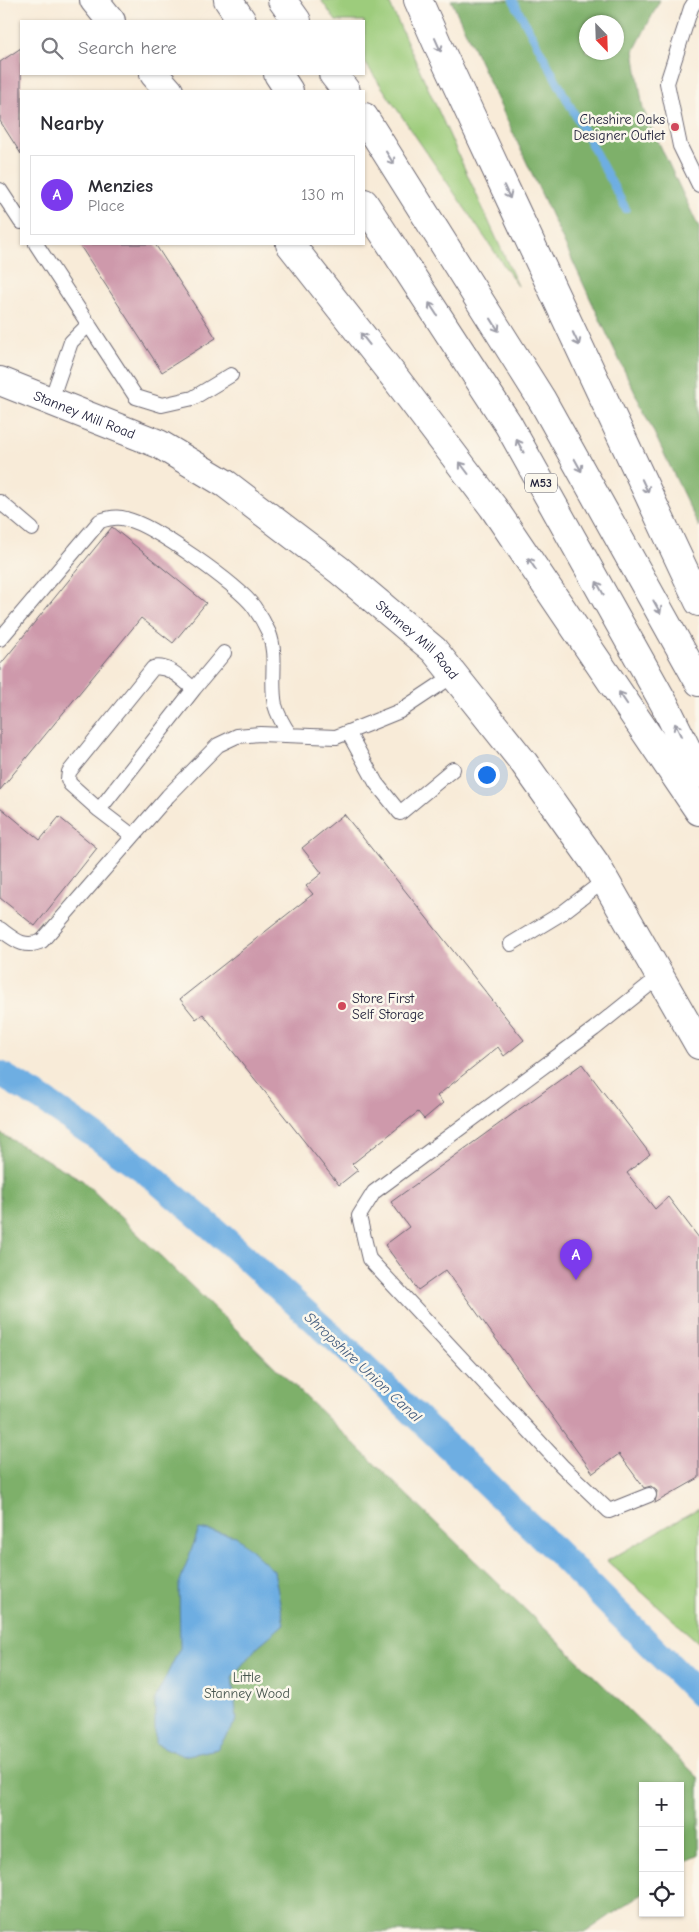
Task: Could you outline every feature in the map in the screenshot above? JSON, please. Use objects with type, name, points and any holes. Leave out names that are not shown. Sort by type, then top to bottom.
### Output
[{"type":"main road","points":[[94,0],[110,20]]},
{"type":"main road","points":[[228,0],[241,20]]},
{"type":"main road","points":[[282,0],[296,20]]},
{"type":"main road","points":[[418,0],[699,602]]},
{"type":"main road","points":[[155,75],[167,90]]},
{"type":"main road","points":[[279,75],[288,90]]},
{"type":"main road","points":[[335,75],[345,90]]},
{"type":"main road","points":[[365,119],[542,400],[699,682]]},
{"type":"main road","name":"M53","points":[[365,206],[508,424],[665,705],[699,774]]},
{"type":"main road","points":[[291,245],[493,507],[699,811]]},
{"type":"main road","name":"Stanney Mill Road","points":[[0,381],[159,444],[226,484],[353,582],[434,650],[524,763],[595,863],[699,1045]]},
{"type":"lane","points":[[696,0],[691,8],[667,83],[680,146],[699,185]]},
{"type":"lane","points":[[0,190],[20,220]]},
{"type":"lane","points":[[37,245],[136,397],[162,405],[185,400],[193,398],[231,374]]},
{"type":"lane","points":[[51,400],[71,342],[89,324]]},
{"type":"lane","points":[[0,502],[32,529]]},
{"type":"lane","points":[[0,639],[100,521],[112,517],[126,519],[157,533],[194,558],[221,577],[253,606],[269,634],[272,648],[276,706],[280,719],[290,735]]},
{"type":"lane","points":[[98,810],[224,653]]},
{"type":"lane","points":[[133,836],[98,810],[70,784],[68,772],[153,668],[160,666],[167,668],[194,689]]},
{"type":"lane","points":[[0,930],[23,944],[32,945],[42,940],[168,796],[218,745],[237,736],[260,734],[336,736],[400,711],[454,675]]},
{"type":"lane","points":[[348,732],[376,783],[400,813],[453,769]]},
{"type":"lane","points":[[511,944],[562,913],[605,880]]},
{"type":"lane","points":[[650,1495],[609,1511],[562,1466],[369,1259],[359,1216],[374,1192],[594,1029],[660,976]]},
{"type":"green space","points":[[321,0],[388,0],[518,286],[365,62],[365,20],[335,20]]},
{"type":"green space","points":[[451,0],[660,0],[634,51],[643,109],[699,228],[699,527]]},
{"type":"green space","name":"Little Stanney Wood","points":[[0,1133],[82,1180],[699,1778],[699,1854],[684,1864],[684,1782],[639,1782],[639,1896],[586,1932],[0,1932]]},
{"type":"green space","points":[[699,1508],[699,1643],[607,1561]]},
{"type":"water","points":[[199,1529],[236,1536],[274,1571],[284,1624],[258,1646],[232,1677],[237,1720],[217,1749],[183,1756],[155,1743],[155,1699],[180,1648],[179,1584]]},
{"type":"building","points":[[20,49],[20,152],[0,121],[0,62]]},
{"type":"building","points":[[80,245],[156,245],[216,338],[162,372]]},
{"type":"building","points":[[112,527],[206,603],[173,643],[141,618],[0,790],[0,665]]},
{"type":"building","points":[[0,807],[40,840],[59,817],[97,848],[35,926],[0,898]]},
{"type":"building","name":"Store First Self Storage","points":[[344,814],[524,1040],[504,1056],[498,1047],[437,1096],[443,1103],[424,1119],[418,1112],[352,1164],[358,1170],[339,1185],[203,1014],[196,1019],[180,999],[313,894],[306,886],[322,873],[302,848]]},
{"type":"building","points":[[582,1064],[650,1154],[627,1173],[655,1209],[668,1197],[699,1238],[699,1478],[655,1503],[657,1491],[651,1486],[644,1488],[619,1454],[593,1473],[446,1270],[418,1290],[385,1245],[409,1227],[391,1202]]},
{"type":"waterway","points":[[513,0],[626,209]]},
{"type":"waterway","name":"Shropshire Union Canal","points":[[0,1074],[42,1099],[144,1170],[218,1233],[356,1358],[553,1548],[699,1694]]},
{"type":"place","name":"Cheshire Oaks Designer Outlet","points":[[675,127]]},
{"type":"place","name":"Store First Self Storage","points":[[342,1006]]},
{"type":"place","name":"Menzies","points":[[576,1280]]}]
